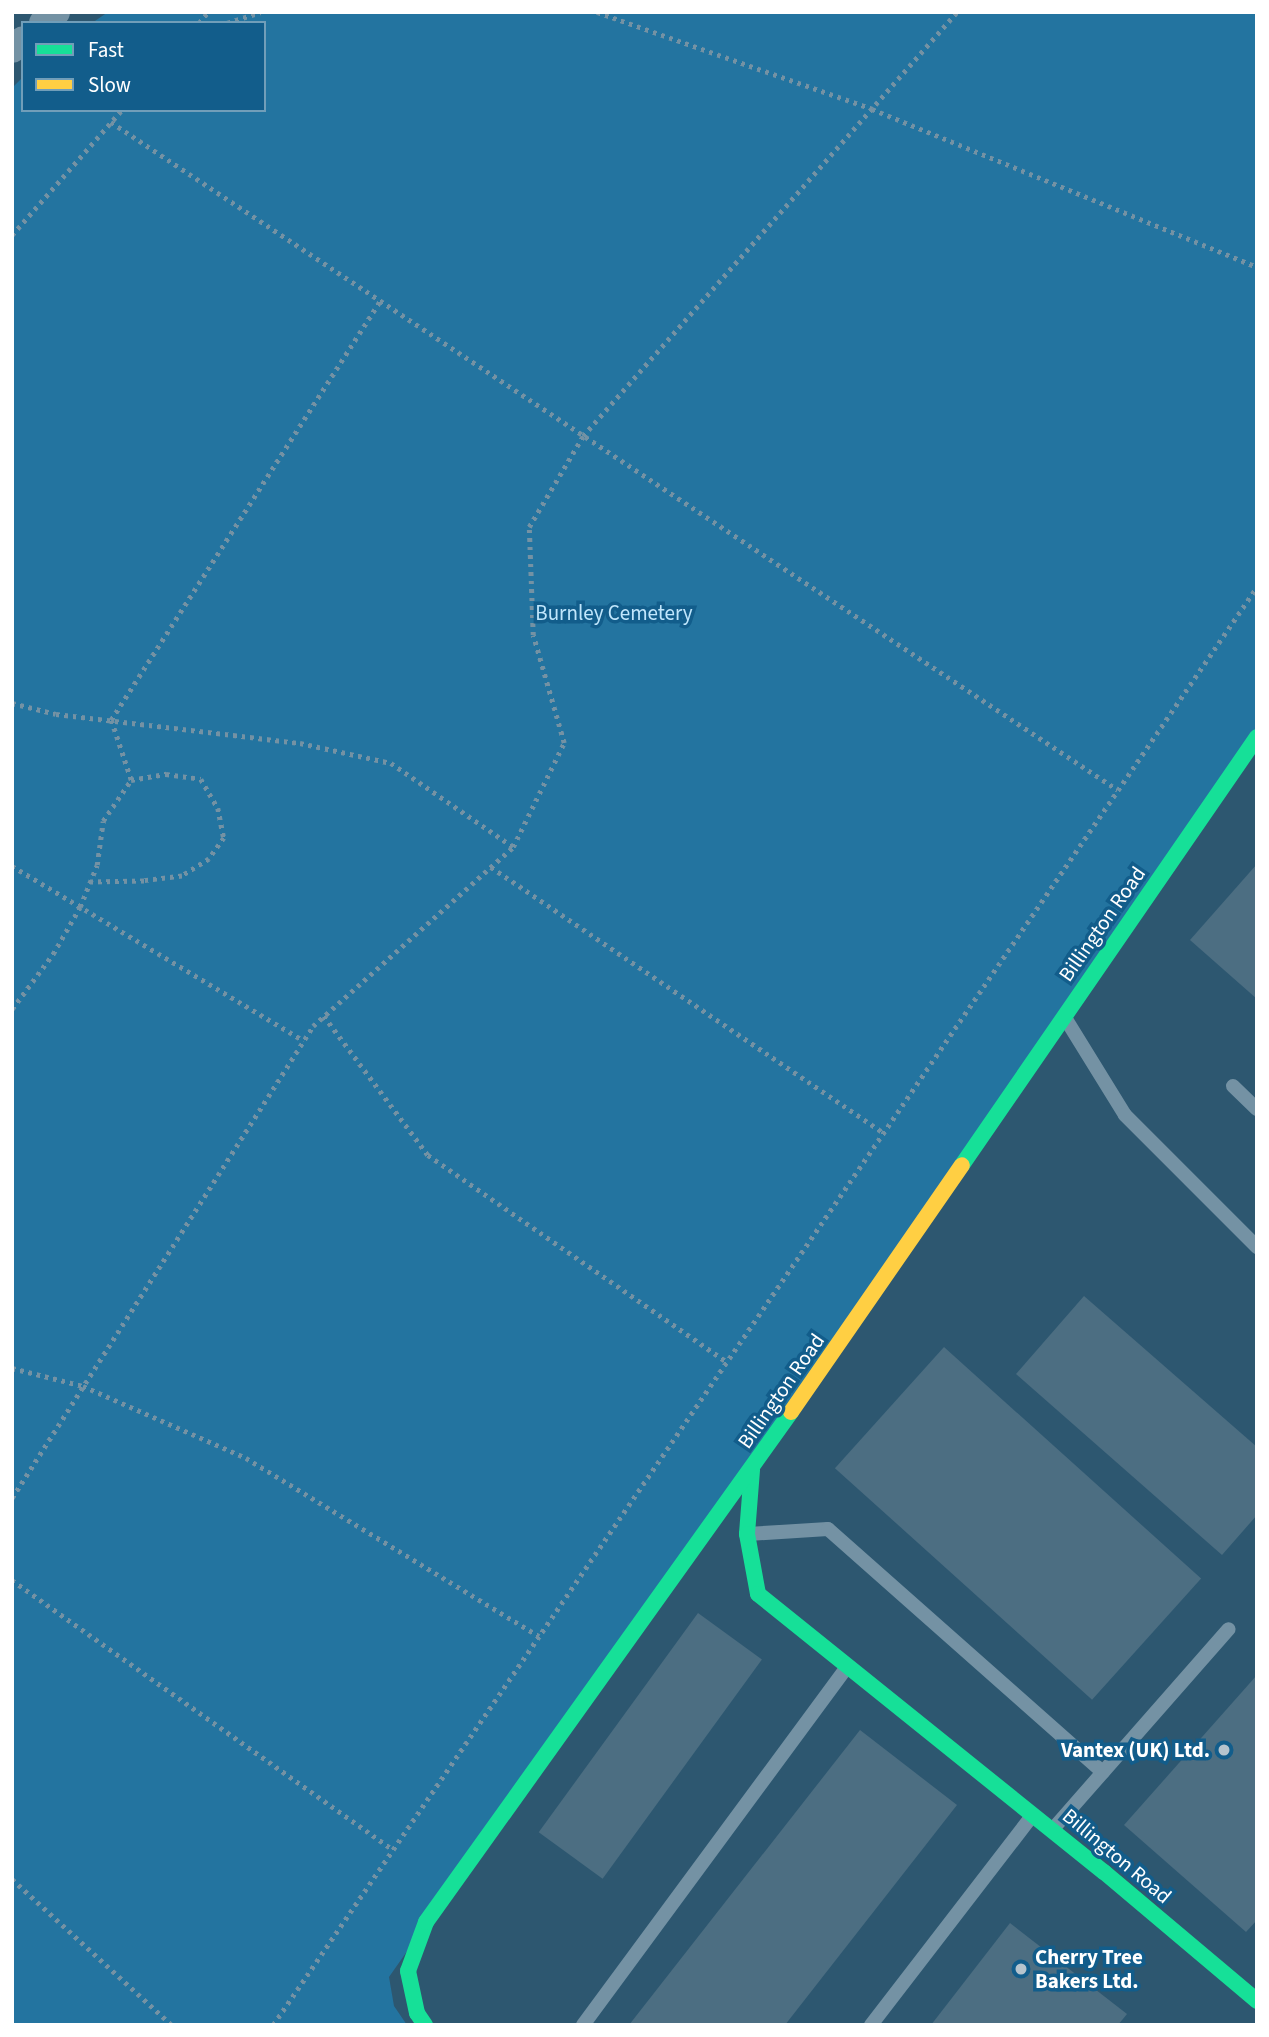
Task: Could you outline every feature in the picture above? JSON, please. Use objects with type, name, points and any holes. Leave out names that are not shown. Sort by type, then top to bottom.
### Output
[{"type":"street","name":"Billington Road","points":[[1257,737],[753,1468],[747,1534],[758,1594],[1034,1815],[1257,2001]]},
{"type":"street","points":[[425,2025],[417,2013],[408,1971],[426,1922],[753,1468]]},
{"type":"lane","points":[[1064,1017],[1125,1115],[1257,1247]]},
{"type":"lane","points":[[1233,1086],[1257,1109]]},
{"type":"lane","points":[[747,1534],[828,1528],[1103,1772]]},
{"type":"lane","points":[[1052,1830],[1229,1629]]},
{"type":"lane","points":[[583,2025],[848,1666]]},
{"type":"lane","points":[[871,2025],[1034,1815]]},
{"type":"path","points":[[233,21],[260,12]]},
{"type":"path","points":[[597,12],[872,109],[1257,267]]},
{"type":"path","points":[[12,1498],[304,1041],[324,1016],[513,847],[564,743],[533,635],[529,527],[583,436],[957,12]]},
{"type":"path","points":[[12,235],[120,112]]},
{"type":"path","points":[[111,122],[1118,790]]},
{"type":"path","points":[[111,720],[380,301]]},
{"type":"path","points":[[273,2025],[1257,587]]},
{"type":"path","points":[[12,703],[56,714],[300,743],[391,763],[513,847]]},
{"type":"path","points":[[111,720],[131,780]]},
{"type":"path","points":[[12,1009],[53,954],[80,907],[90,882],[97,865],[103,821],[131,780],[166,774],[201,779],[218,808],[224,838],[209,859],[182,876],[144,881],[90,882]]},
{"type":"path","points":[[12,866],[304,1041]]},
{"type":"path","points":[[491,867],[884,1133]]},
{"type":"path","points":[[324,1016],[428,1155],[727,1362]]},
{"type":"path","points":[[12,1368],[83,1387],[246,1458],[539,1636]]},
{"type":"path","points":[[12,1580],[393,1850]]},
{"type":"path","points":[[12,1879],[172,2025]]},
{"type":"green space","name":"Burnley Cemetery","points":[[108,12],[1257,12],[1257,737],[389,1977],[394,2006],[407,2025],[12,2025],[12,88],[21,79],[21,112],[266,112],[266,21],[95,21]]},
{"type":"building","points":[[1257,864],[1257,999],[1190,940]]},
{"type":"building","points":[[1084,1296],[1257,1447],[1257,1515],[1222,1555],[1016,1374]]},
{"type":"building","points":[[944,1347],[1201,1579],[1092,1700],[835,1468]]},
{"type":"building","points":[[698,1613],[762,1659],[603,1879],[539,1832]]},
{"type":"building","name":"Vantex (UK) Ltd.","points":[[1257,1675],[1257,1920],[1246,1932],[1124,1825]]},
{"type":"building","points":[[860,1730],[957,1805],[785,2025],[629,2025]]},
{"type":"building","name":"Cherry Tree Bakers Ltd.","points":[[1010,1923],[1127,2014],[1118,2025],[931,2025]]},
{"type":"traffic: fast","points":[[962,1165],[1257,737]]},
{"type":"traffic: fast","points":[[425,2025],[417,2013],[408,1971],[426,1922],[791,1412]]},
{"type":"traffic: fast","points":[[752,1470],[747,1534],[758,1594],[1104,1872],[1257,2001]]},
{"type":"traffic: slow","points":[[791,1412],[962,1165]]},
{"type":"place","name":"Vantex (UK) Ltd.","points":[[1224,1750]]},
{"type":"place","name":"Cherry Tree Bakers Ltd.","points":[[1021,1969]]}]
